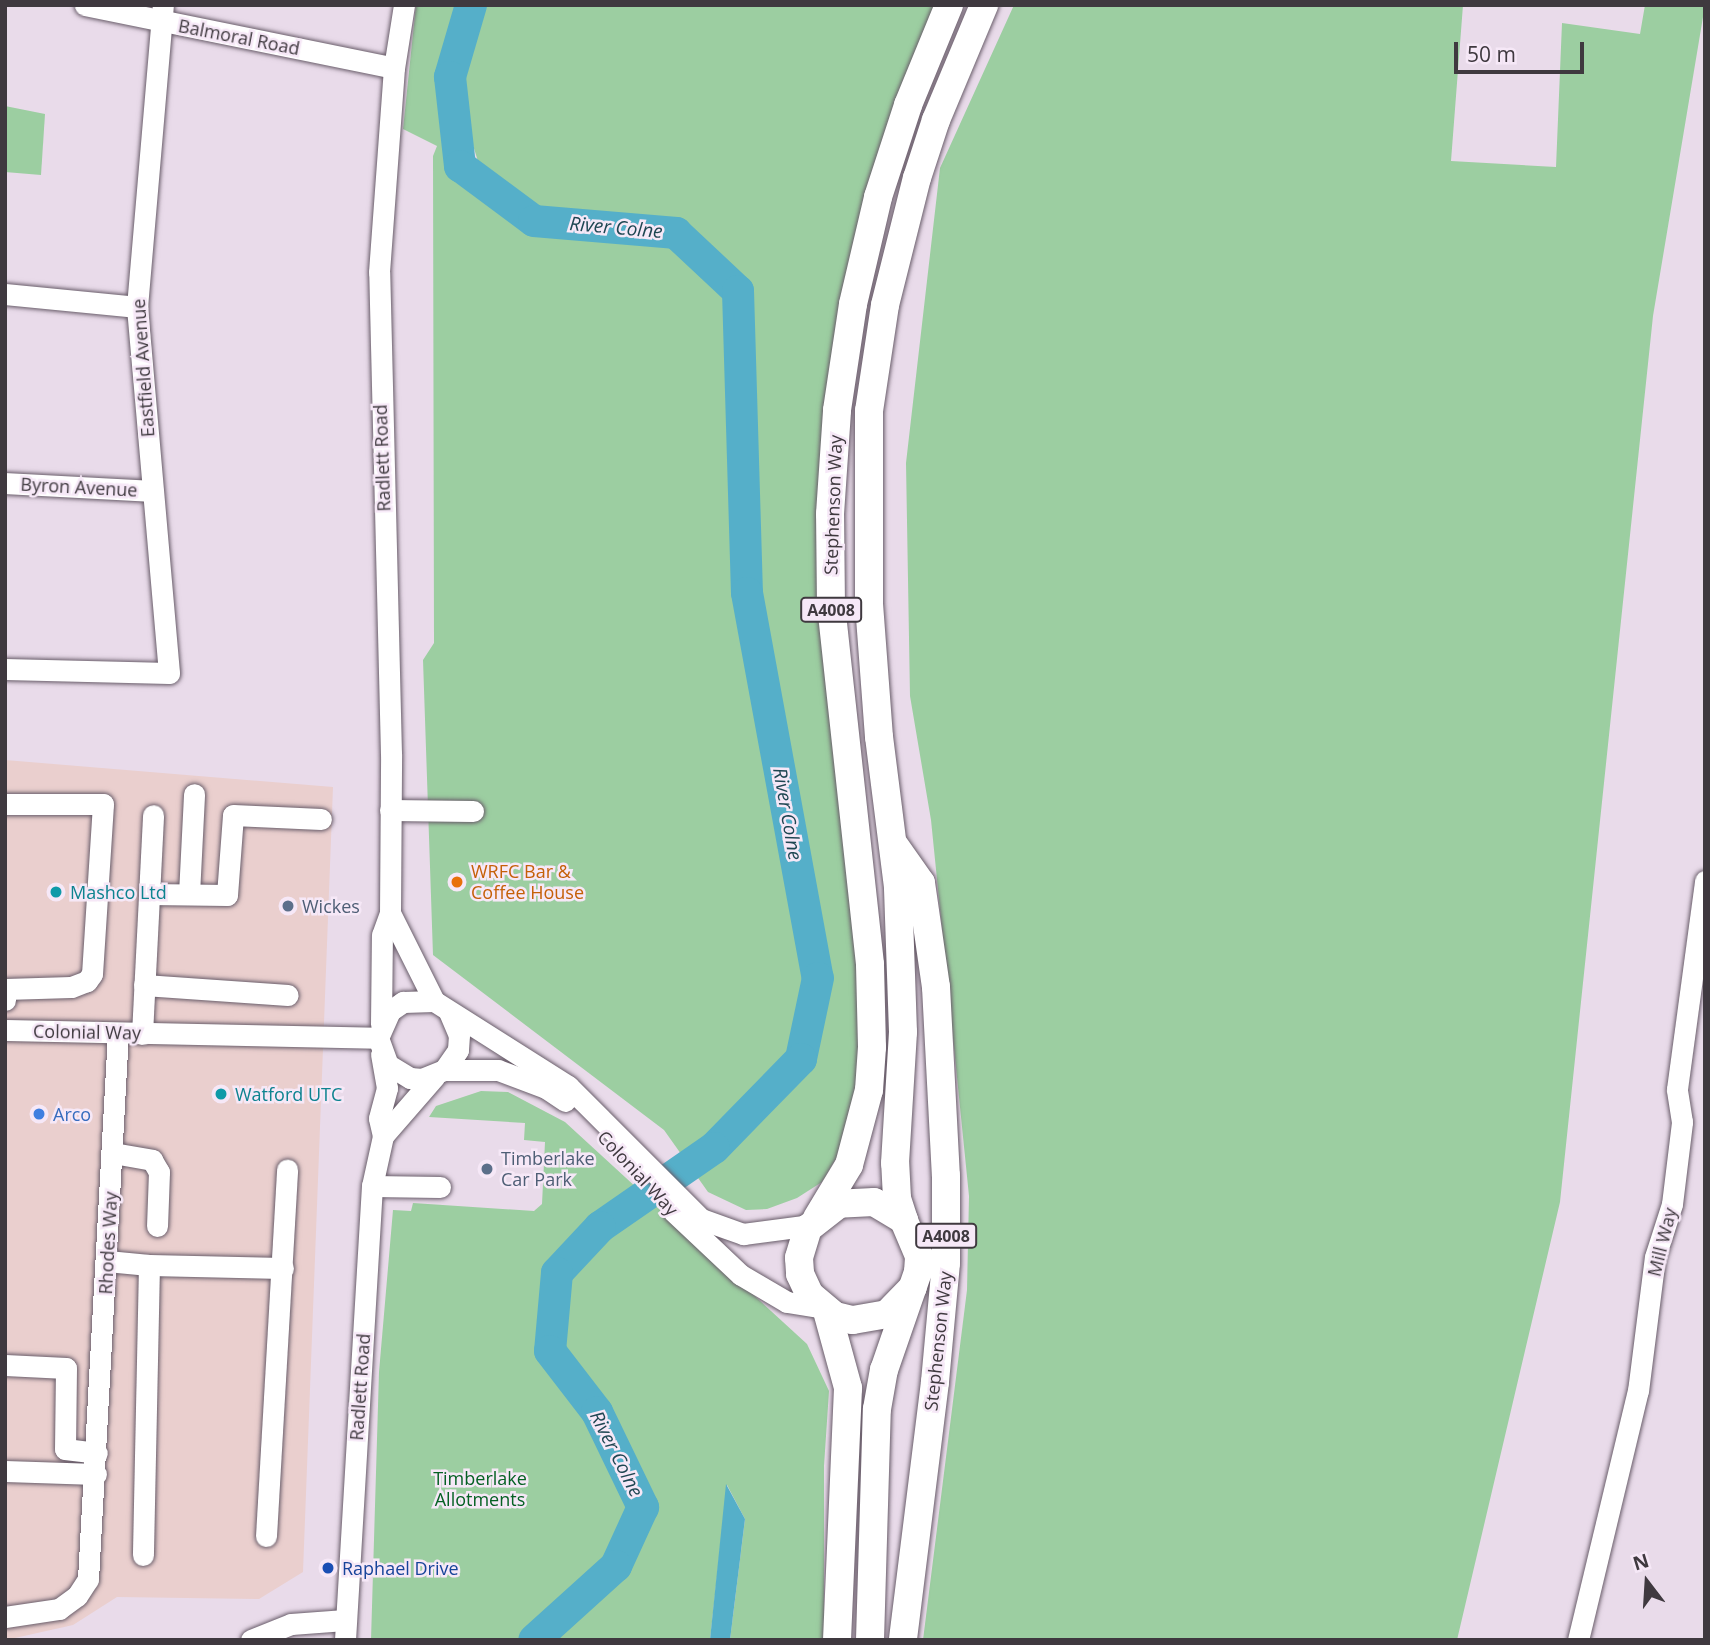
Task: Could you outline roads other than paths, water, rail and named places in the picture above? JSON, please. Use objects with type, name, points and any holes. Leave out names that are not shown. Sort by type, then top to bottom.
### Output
[{"type":"main road","name":"Stephenson Way","points":[[814,1221],[849,1165],[869,1090],[872,1047],[870,964],[831,606],[830,513],[837,410],[853,304],[878,197],[908,105],[949,5]]},
{"type":"main road","name":"Stephenson Way","points":[[904,1220],[897,1198],[895,1163],[903,1032],[892,841],[869,605],[869,411],[885,305],[917,178],[984,5]]},
{"type":"main road","name":"Stephenson Way","points":[[892,841],[920,883],[936,986],[946,1176],[946,1263],[935,1382],[903,1640]]},
{"type":"main road","points":[[823,1309],[853,1320],[871,1320],[895,1308],[913,1287],[919,1256],[904,1220],[888,1208],[858,1200],[839,1204],[814,1221],[802,1242],[800,1274],[823,1309],[848,1388],[837,1640]]},
{"type":"main road","name":"Stephenson Way","points":[[870,1640],[877,1409],[884,1370],[913,1287]]},
{"type":"street","name":"Balmoral Road","points":[[85,5],[161,13],[394,68]]},
{"type":"street","name":"Radlett Road","points":[[345,1630],[372,1186],[383,1136],[379,1118],[387,1088],[380,1039],[382,934],[390,913],[390,810],[379,329],[382,201],[394,68],[404,5]]},
{"type":"street","name":"Eastfield Avenue","points":[[5,669],[169,673],[137,307],[161,13]]},
{"type":"street","points":[[5,294],[137,307]]},
{"type":"street","name":"Byron Avenue","points":[[5,484],[153,491]]},
{"type":"street","points":[[188,894],[194,794]]},
{"type":"street","points":[[5,804],[103,804],[92,974],[87,981],[72,988],[5,989],[5,1000]]},
{"type":"street","points":[[390,810],[473,811]]},
{"type":"street","points":[[142,1034],[153,815]]},
{"type":"street","points":[[149,894],[227,895],[233,815],[321,819]]},
{"type":"street","name":"Mill Way","points":[[1578,1640],[1638,1391],[1655,1257],[1672,1204],[1682,1133],[1677,1089],[1705,881]]},
{"type":"street","name":"Radlett Road","points":[[390,913],[441,1007]]},
{"type":"street","points":[[144,985],[288,995]]},
{"type":"street","points":[[403,1002],[441,1007],[459,1035],[458,1050],[439,1073],[410,1078],[397,1073],[380,1039],[403,1002]]},
{"type":"street","name":"Colonial Way","points":[[441,1007],[568,1086],[741,1275],[788,1301],[823,1309]]},
{"type":"street","name":"Colonial Way","points":[[5,1030],[380,1039]]},
{"type":"street","name":"Rhodes Way","points":[[5,1617],[59,1609],[77,1596],[88,1579],[118,1033]]},
{"type":"street","name":"Colonial Way","points":[[439,1073],[498,1070],[546,1088],[622,1146]]},
{"type":"street","name":"Radlett Road","points":[[383,1136],[439,1073]]},
{"type":"street","points":[[113,1153],[152,1160],[159,1172],[157,1226]]},
{"type":"street","points":[[267,1536],[286,1170]]},
{"type":"street","points":[[372,1186],[440,1187]]},
{"type":"street","name":"Colonial Way","points":[[685,1215],[743,1234],[814,1221]]},
{"type":"street","points":[[107,1261],[149,1265],[283,1268]]},
{"type":"street","points":[[143,1555],[149,1265]]},
{"type":"street","points":[[5,1365],[66,1368],[65,1450],[96,1464]]},
{"type":"street","points":[[5,1471],[96,1464]]},
{"type":"street","points":[[251,1640],[291,1624],[345,1630]]},
{"type":"water","points":[[726,1484],[745,1519],[730,1640],[710,1640]]},
{"type":"waterway","name":"River Colne","points":[[471,5],[450,77],[460,166],[534,221],[676,233],[738,291],[747,593],[818,978],[801,1059],[714,1148],[600,1227],[557,1273],[550,1351],[597,1412],[643,1507],[616,1566],[534,1640]]},
{"type":"place","name":"WRFC Bar & Coffee House","points":[[457,882]]},
{"type":"place","name":"Mashco Ltd","points":[[56,892]]},
{"type":"place","name":"Wickes","points":[[288,906]]},
{"type":"place","name":"Watford UTC","points":[[221,1094]]},
{"type":"place","name":"Arco","points":[[39,1114]]},
{"type":"place","name":"Timberlake Car Park","points":[[487,1169]]},
{"type":"place","name":"Raphael Drive","points":[[328,1568]]},
{"type":"park label","name":"Timberlake Allotments","points":[[480,1489]]}]
